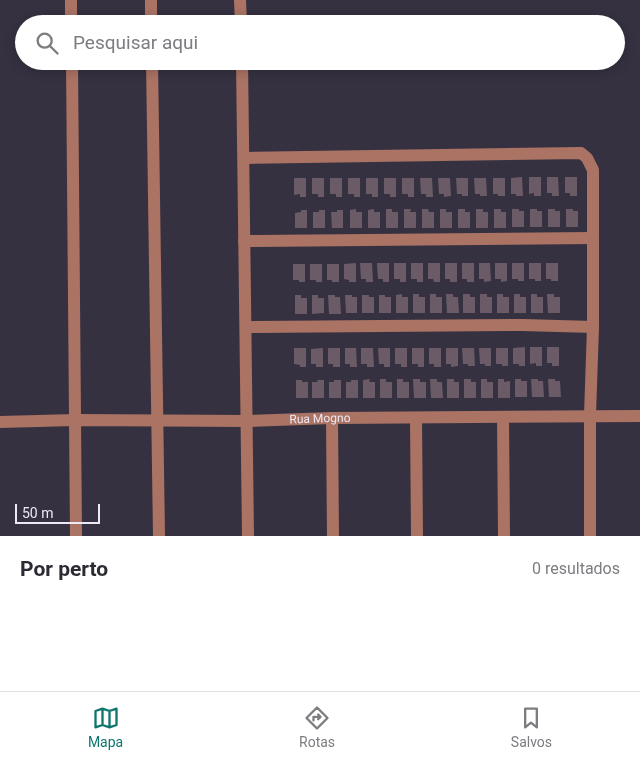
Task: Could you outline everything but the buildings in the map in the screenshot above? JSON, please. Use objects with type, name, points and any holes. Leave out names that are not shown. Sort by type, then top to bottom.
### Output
[{"type":"street","points":[[71,0],[71,15]]},
{"type":"street","points":[[151,0],[151,15]]},
{"type":"street","points":[[240,0],[241,15]]},
{"type":"street","points":[[72,70],[76,536]]},
{"type":"street","points":[[152,70],[159,536]]},
{"type":"street","points":[[242,70],[248,536]]},
{"type":"street","points":[[244,158],[581,154],[587,158],[593,170],[590,536]]},
{"type":"street","points":[[244,241],[592,238]]},
{"type":"street","points":[[246,327],[513,325],[593,327]]},
{"type":"street","name":"Rua Mogno","points":[[0,422],[640,416]]},
{"type":"street","points":[[503,417],[504,536]]},
{"type":"street","points":[[332,418],[333,536]]},
{"type":"street","points":[[416,418],[417,536]]}]
